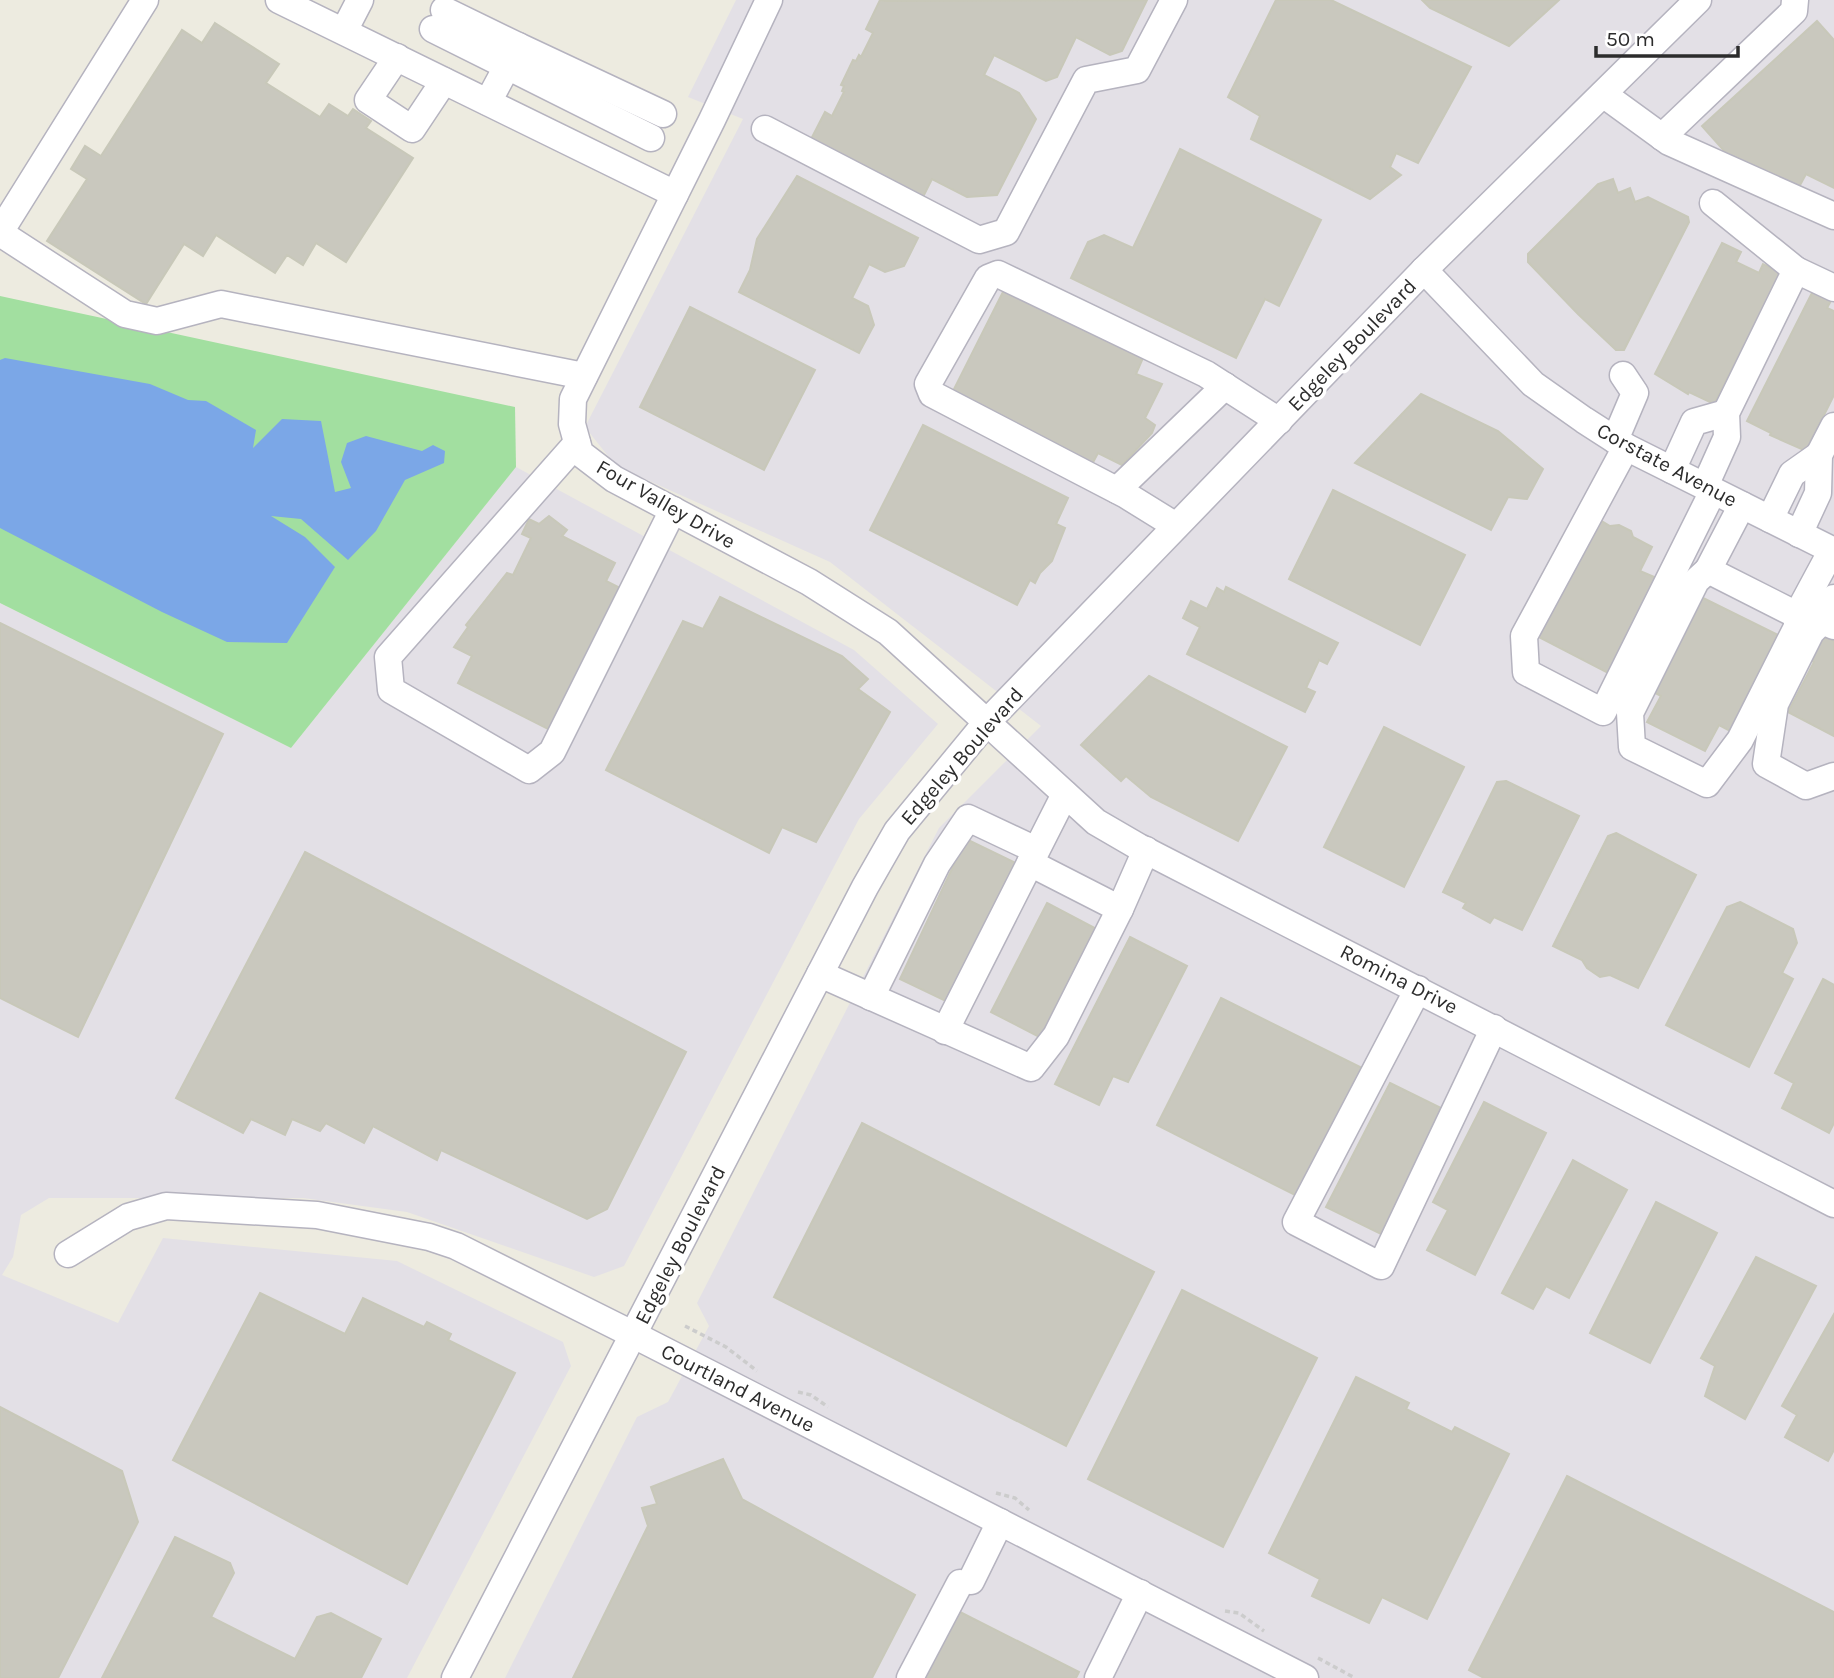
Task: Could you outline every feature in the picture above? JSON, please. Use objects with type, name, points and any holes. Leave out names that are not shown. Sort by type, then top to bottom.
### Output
[{"type":"street","points":[[145,0],[0,233],[125,314],[157,321],[221,304],[584,376]]},
{"type":"street","points":[[279,0],[675,194]]},
{"type":"street","points":[[344,32],[360,0]]},
{"type":"street","name":"Four Valley Drive","points":[[769,0],[573,399],[572,424],[580,453],[614,479],[809,582],[888,632],[986,723]]},
{"type":"street","points":[[765,129],[979,240],[1006,232],[1086,80],[1137,70],[1174,0]]},
{"type":"street","name":"Edgeley Boulevard","points":[[455,1678],[864,887],[897,831],[986,723],[1424,270],[1698,0]]},
{"type":"street","points":[[1662,137],[1794,11],[1796,0]]},
{"type":"street","points":[[435,12],[513,56],[657,126]]},
{"type":"street","points":[[488,102],[513,56]]},
{"type":"street","points":[[397,57],[368,100],[412,129],[444,81]]},
{"type":"street","points":[[1603,94],[1662,137],[1834,216]]},
{"type":"street","points":[[1713,203],[1796,270],[1834,288]]},
{"type":"street","name":"Corstate Avenue","points":[[1424,270],[1533,384],[1620,444],[1833,551]]},
{"type":"street","points":[[1623,375],[1635,393],[1620,444],[1524,636],[1526,672],[1603,712],[1709,489],[1727,437],[1726,413],[1796,270]]},
{"type":"street","points":[[1176,526],[1117,490],[932,394],[928,384],[988,278],[998,274],[1206,374],[1279,421]]},
{"type":"street","points":[[1117,490],[1225,386]]},
{"type":"street","points":[[1672,470],[1694,422],[1726,413]]},
{"type":"street","points":[[1799,534],[1818,493],[1819,455],[1834,426]]},
{"type":"street","points":[[577,443],[388,657],[391,690],[529,770],[552,752],[673,510]]},
{"type":"street","points":[[1770,519],[1792,474],[1819,455]]},
{"type":"street","points":[[1742,505],[1708,570],[1696,581],[1630,713],[1632,747],[1707,785],[1740,740],[1797,627],[1822,615]]},
{"type":"street","points":[[1833,551],[1822,615],[1775,704],[1766,764],[1806,786],[1834,776]]},
{"type":"street","points":[[1708,570],[1822,615]]},
{"type":"street","name":"Romina Drive","points":[[986,723],[1096,822],[1834,1204]]},
{"type":"street","points":[[945,1031],[1065,794]]},
{"type":"street","points":[[871,997],[937,864],[968,818],[1120,909]]},
{"type":"street","points":[[820,974],[1031,1068],[1056,1037],[1120,909],[1146,850]]},
{"type":"street","points":[[1418,989],[1296,1222],[1381,1266],[1494,1028]]},
{"type":"street","name":"Courtland Avenue","points":[[68,1254],[128,1217],[166,1206],[317,1214],[429,1237],[456,1246],[1000,1522],[1292,1675]]},
{"type":"street","points":[[910,1678],[1000,1522]]},
{"type":"street","points":[[1098,1678],[1140,1594]]},
{"type":"shaded area","points":[[736,0],[1834,0],[1834,1678],[505,1678],[637,1417],[668,1402],[709,1326],[697,1303],[939,828],[1041,726],[830,562],[616,466],[585,427],[743,119],[688,97]]},
{"type":"shaded area","points":[[516,467],[854,650],[938,724],[859,819],[624,1266],[594,1277],[407,1212],[303,1198],[49,1198],[21,1215],[13,1257],[2,1275],[118,1323],[163,1238],[397,1261],[563,1342],[571,1366],[407,1678],[0,1678],[0,603],[291,748]]},
{"type":"green space","points":[[0,296],[515,407],[516,467],[291,748],[0,603]]},
{"type":"water","points":[[5,358],[150,384],[188,400],[206,401],[256,430],[253,448],[282,419],[321,421],[335,492],[351,488],[341,462],[347,443],[366,436],[422,451],[433,445],[445,451],[444,463],[405,480],[376,531],[348,560],[301,519],[271,516],[305,537],[335,567],[287,643],[227,642],[162,612],[0,528],[0,360]]},
{"type":"building","points":[[880,0],[1147,0],[1122,51],[1110,55],[1076,37],[1057,77],[1046,81],[994,55],[984,75],[1019,93],[1036,119],[997,195],[967,197],[932,179],[922,199],[809,143],[825,112],[832,116],[844,92],[844,86],[841,85],[853,60],[856,61],[859,55],[861,57],[873,33],[866,29]]},
{"type":"building","points":[[1276,0],[1331,0],[1471,67],[1418,163],[1396,153],[1390,167],[1401,175],[1370,199],[1251,139],[1260,116],[1228,97]]},
{"type":"building","points":[[1422,0],[1559,0],[1509,46],[1430,8]]},
{"type":"building","points":[[1817,21],[1834,40],[1834,188],[1806,174],[1798,189],[1726,153],[1702,126]]},
{"type":"building","points":[[215,23],[279,64],[266,83],[320,117],[329,104],[348,116],[353,109],[371,121],[366,128],[413,158],[346,262],[316,243],[303,265],[287,255],[275,273],[216,235],[203,256],[184,244],[146,304],[47,241],[87,179],[71,169],[85,146],[101,156],[182,30],[202,43]]},
{"type":"building","points":[[1180,149],[1321,220],[1279,306],[1265,299],[1236,358],[1071,278],[1088,242],[1104,235],[1133,248]]},
{"type":"building","points":[[797,176],[918,238],[904,266],[885,272],[869,264],[852,298],[868,306],[874,325],[859,353],[739,292],[750,270],[757,239]]},
{"type":"building","points":[[1613,179],[1618,193],[1630,188],[1635,202],[1648,197],[1688,217],[1689,222],[1624,350],[1616,350],[1528,262],[1528,254],[1598,184]]},
{"type":"building","points":[[1722,243],[1741,252],[1736,262],[1759,273],[1763,264],[1781,273],[1714,404],[1689,392],[1688,394],[1655,374]]},
{"type":"building","points":[[1814,289],[1832,299],[1827,308],[1834,311],[1834,395],[1806,451],[1747,421]]},
{"type":"building","points":[[1021,290],[1146,351],[1136,374],[1162,384],[1145,418],[1155,425],[1152,433],[1122,465],[1098,453],[1089,470],[952,393],[1003,292]]},
{"type":"building","points":[[690,307],[815,370],[764,470],[640,407]]},
{"type":"building","points":[[1421,394],[1498,431],[1543,469],[1527,499],[1508,497],[1491,530],[1355,463]]},
{"type":"building","points":[[923,425],[1068,498],[1056,524],[1065,528],[1052,561],[1040,573],[1035,583],[1030,580],[1017,605],[870,530]]},
{"type":"building","points":[[1333,490],[1465,555],[1420,645],[1289,579]]},
{"type":"building","points":[[549,516],[567,530],[562,536],[615,563],[606,581],[624,590],[552,731],[458,683],[472,656],[454,647],[468,627],[466,625],[507,573],[513,575],[531,538],[522,534],[529,519],[539,524]]},
{"type":"building","points":[[1595,517],[1610,526],[1619,525],[1631,531],[1633,537],[1652,547],[1640,571],[1659,579],[1610,674],[1535,635]]},
{"type":"building","points":[[1226,587],[1338,643],[1327,664],[1319,660],[1306,688],[1315,692],[1305,712],[1187,654],[1200,627],[1183,618],[1191,601],[1207,609],[1217,588],[1224,592]]},
{"type":"building","points":[[1697,595],[1778,635],[1730,731],[1719,725],[1705,751],[1647,722],[1661,696],[1650,690]]},
{"type":"building","points":[[720,597],[842,656],[868,679],[858,689],[890,712],[816,842],[782,827],[769,853],[606,770],[683,621],[703,629]]},
{"type":"building","points":[[0,623],[223,734],[78,1037],[0,998]]},
{"type":"building","points":[[1817,632],[1834,641],[1834,736],[1788,712],[1814,662],[1804,657]]},
{"type":"building","points":[[1149,676],[1287,747],[1238,841],[1151,797],[1126,776],[1121,781],[1081,745]]},
{"type":"building","points":[[1384,727],[1464,767],[1404,887],[1324,847]]},
{"type":"building","points":[[1506,781],[1579,816],[1522,930],[1494,917],[1490,923],[1463,908],[1466,903],[1443,892],[1497,782]]},
{"type":"building","points":[[1616,833],[1696,875],[1638,988],[1610,975],[1600,977],[1587,968],[1582,960],[1553,946],[1608,836]]},
{"type":"building","points":[[966,839],[1018,864],[952,1004],[900,979]]},
{"type":"building","points":[[305,852],[686,1052],[607,1209],[587,1219],[441,1150],[437,1160],[373,1126],[364,1143],[326,1123],[320,1131],[292,1119],[285,1135],[251,1119],[243,1133],[176,1098]]},
{"type":"building","points":[[1740,902],[1793,929],[1797,943],[1782,973],[1793,979],[1749,1067],[1666,1025],[1727,907]]},
{"type":"building","points":[[1047,903],[1104,933],[1047,1041],[991,1012]]},
{"type":"building","points":[[1130,937],[1187,966],[1128,1082],[1113,1076],[1099,1105],[1055,1084]]},
{"type":"building","points":[[1823,979],[1834,985],[1834,1123],[1829,1133],[1782,1108],[1794,1083],[1775,1073]]},
{"type":"building","points":[[1221,998],[1362,1068],[1297,1196],[1157,1125]]},
{"type":"building","points":[[1390,1083],[1447,1111],[1383,1235],[1326,1207]]},
{"type":"building","points":[[1484,1102],[1546,1133],[1475,1275],[1427,1250],[1448,1210],[1433,1202]]},
{"type":"building","points":[[862,1123],[1154,1272],[1066,1446],[774,1297]]},
{"type":"building","points":[[1573,1160],[1627,1190],[1569,1298],[1546,1286],[1533,1309],[1502,1293]]},
{"type":"building","points":[[1656,1202],[1717,1233],[1650,1363],[1590,1333]]},
{"type":"building","points":[[1756,1257],[1816,1286],[1745,1419],[1705,1396],[1715,1366],[1701,1358]]},
{"type":"building","points":[[1182,1290],[1317,1358],[1223,1547],[1088,1479]]},
{"type":"building","points":[[260,1293],[345,1334],[363,1298],[424,1327],[427,1322],[451,1334],[448,1340],[515,1373],[407,1584],[173,1460]]},
{"type":"building","points":[[1834,1314],[1834,1450],[1828,1461],[1785,1437],[1797,1415],[1782,1406]]},
{"type":"building","points":[[1356,1377],[1409,1403],[1406,1409],[1452,1432],[1455,1427],[1509,1454],[1427,1619],[1382,1597],[1369,1623],[1312,1596],[1320,1579],[1269,1553]]},
{"type":"building","points":[[0,1407],[122,1471],[138,1522],[58,1678],[0,1678]]},
{"type":"building","points":[[723,1459],[742,1499],[915,1595],[872,1678],[573,1678],[648,1526],[642,1508],[657,1504],[651,1487]]},
{"type":"building","points":[[1567,1476],[1834,1612],[1834,1678],[1484,1678],[1469,1670]]},
{"type":"building","points":[[175,1537],[230,1563],[234,1573],[211,1617],[295,1659],[317,1617],[331,1613],[381,1639],[361,1678],[102,1678]]},
{"type":"building","points":[[958,1611],[1079,1672],[1076,1678],[924,1678]]}]
